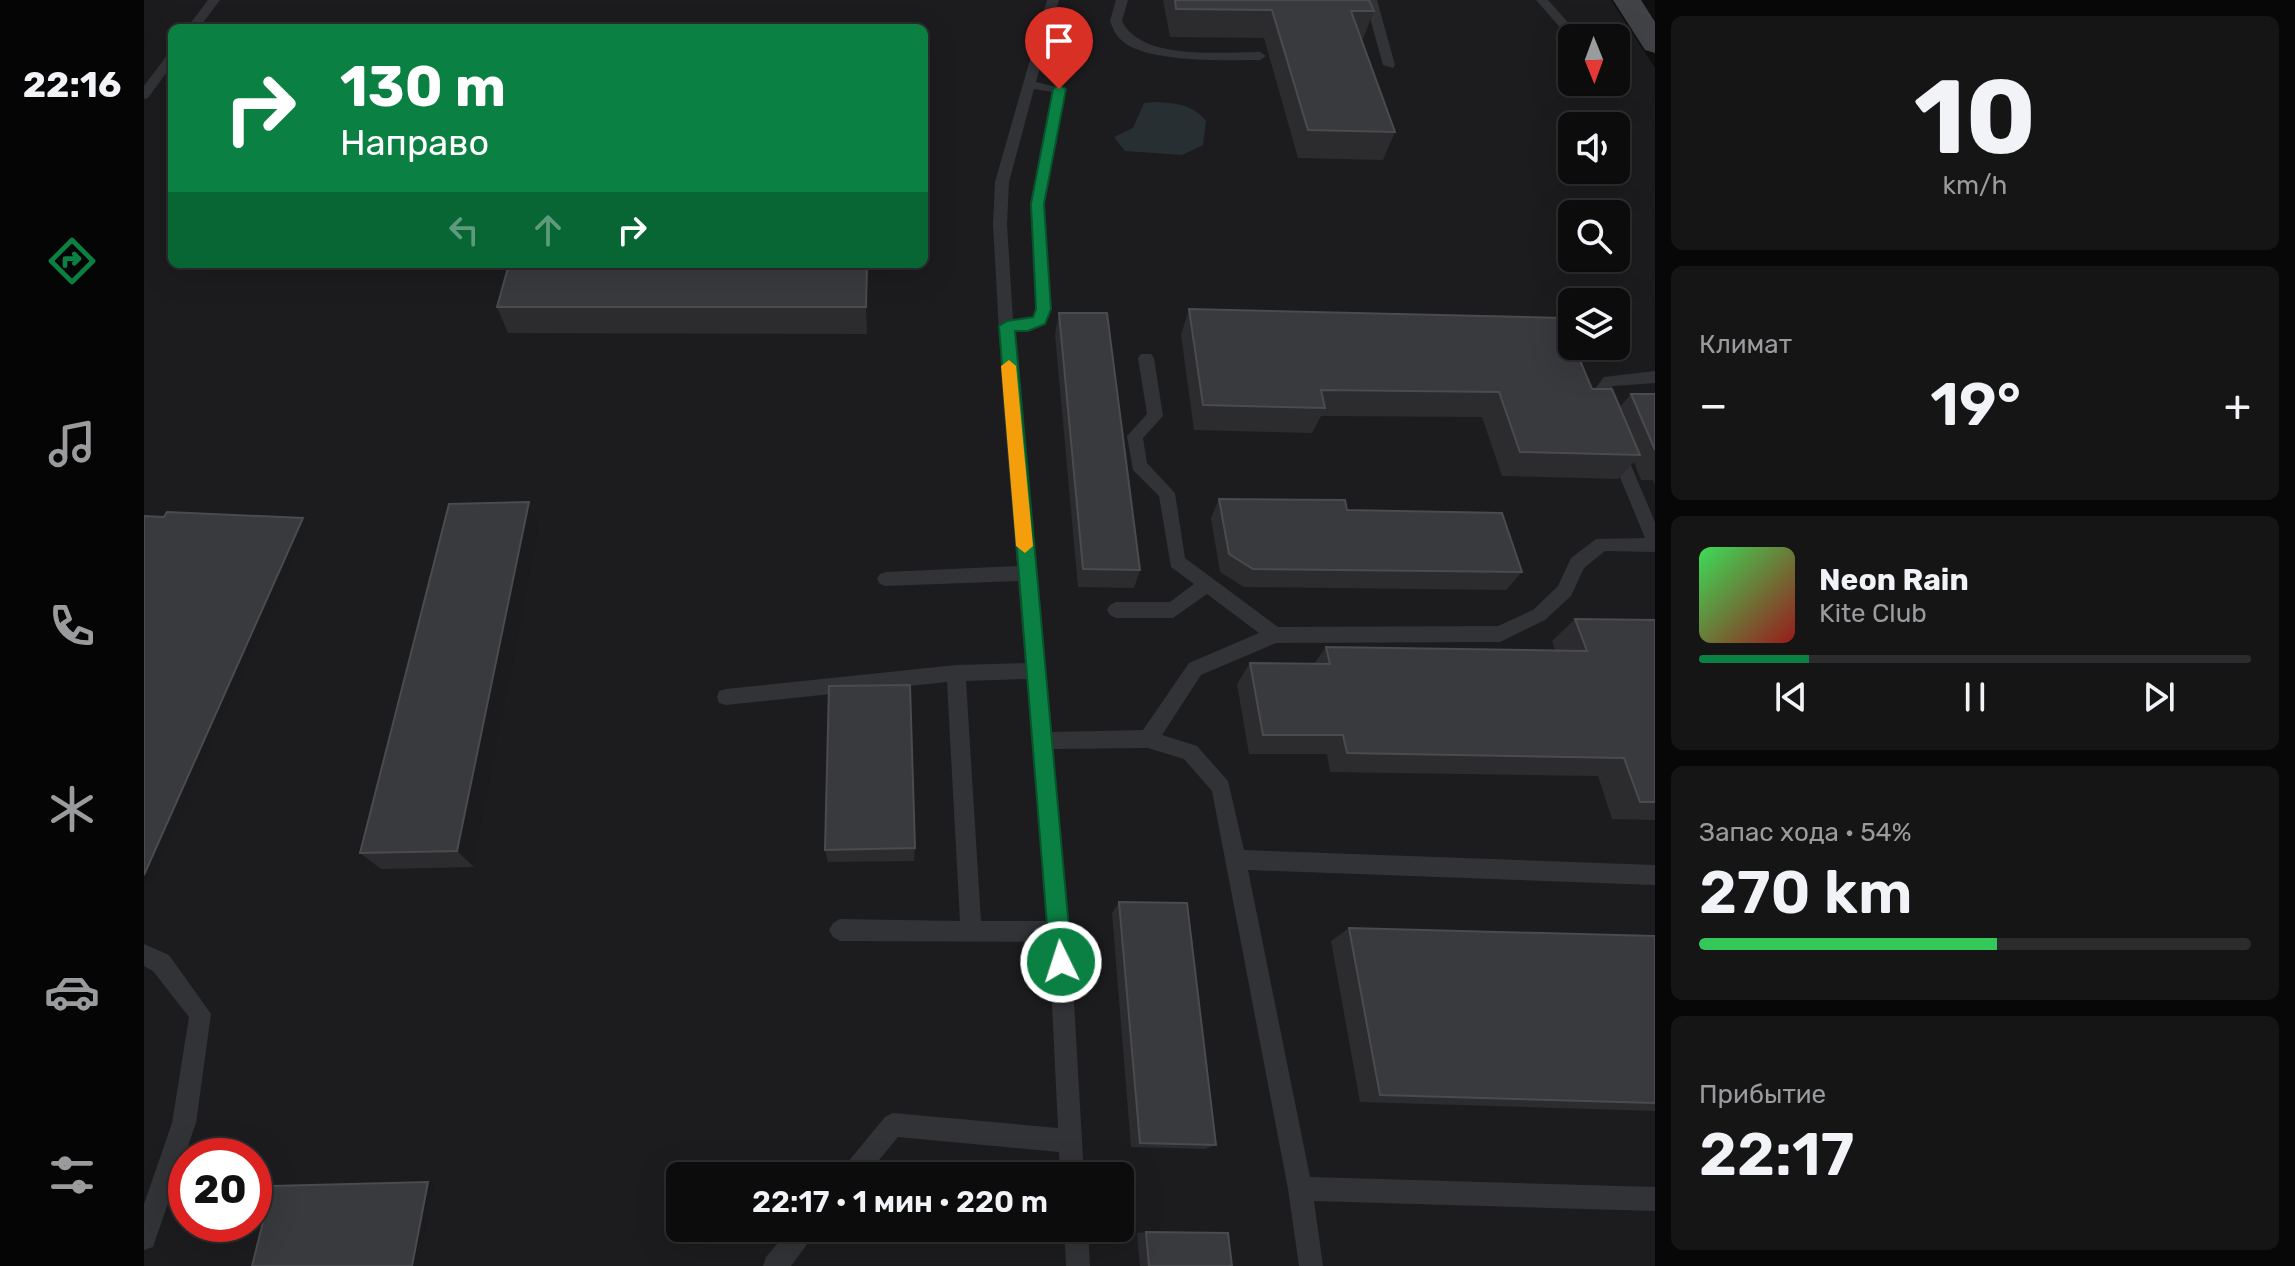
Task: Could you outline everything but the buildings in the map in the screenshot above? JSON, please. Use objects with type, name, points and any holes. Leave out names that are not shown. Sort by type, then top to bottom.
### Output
[{"type":"main road","points":[[1627,0],[1655,44]]},
{"type":"lane","points":[[196,24],[214,0]]},
{"type":"lane","points":[[1053,0],[1002,182],[1000,224],[1059,932],[1071,1162]]},
{"type":"lane","points":[[1122,0],[1116,22],[1119,33],[1132,45],[1153,51],[1260,56]]},
{"type":"lane","points":[[1371,0],[1389,65]]},
{"type":"lane","points":[[1542,0],[1563,24]]},
{"type":"lane","points":[[144,95],[168,62]]},
{"type":"lane","points":[[1007,326],[1028,325],[1040,320],[1044,309],[1037,204],[1059,89],[1030,85]]},
{"type":"lane","points":[[1146,358],[1155,416],[1135,436],[1139,466],[1167,493],[1177,562],[1275,635]]},
{"type":"lane","points":[[1148,739],[1195,669],[1275,635],[1500,634],[1539,615],[1565,591],[1577,563],[1602,544],[1655,543],[1596,398],[1609,381],[1655,377]]},
{"type":"lane","points":[[886,579],[1027,573]]},
{"type":"lane","points":[[1116,610],[1173,610],[1207,584]]},
{"type":"lane","points":[[726,697],[956,673],[1035,671]]},
{"type":"lane","points":[[956,673],[971,931]]},
{"type":"lane","points":[[1041,741],[1148,739],[1190,752],[1221,787],[1300,1189],[1311,1266]]},
{"type":"lane","points":[[1236,860],[1655,875]]},
{"type":"lane","points":[[840,930],[1059,932]]},
{"type":"lane","points":[[144,955],[161,963],[200,1014],[184,1123],[144,1238]]},
{"type":"lane","points":[[863,1162],[893,1125],[1070,1141]]},
{"type":"lane","points":[[1300,1189],[1655,1199]]},
{"type":"lane","points":[[775,1266],[795,1242]]},
{"type":"lane","points":[[1077,1242],[1078,1266]]},
{"type":"shaded area","points":[[144,0],[1611,0],[1627,24],[1558,24],[1558,96],[1630,96],[1630,29],[1655,68],[1655,1266],[144,1266]]},
{"type":"shaded area","points":[[1144,103],[1183,106],[1201,115],[1206,121],[1203,145],[1182,155],[1125,151],[1114,137],[1133,128]]},
{"type":"slow traffic","points":[[1009,366],[1025,546]]},
{"type":"route","points":[[1059,89],[1037,204],[1044,309],[1040,320],[1028,325],[1007,326],[1011,402],[1061,962]]}]
